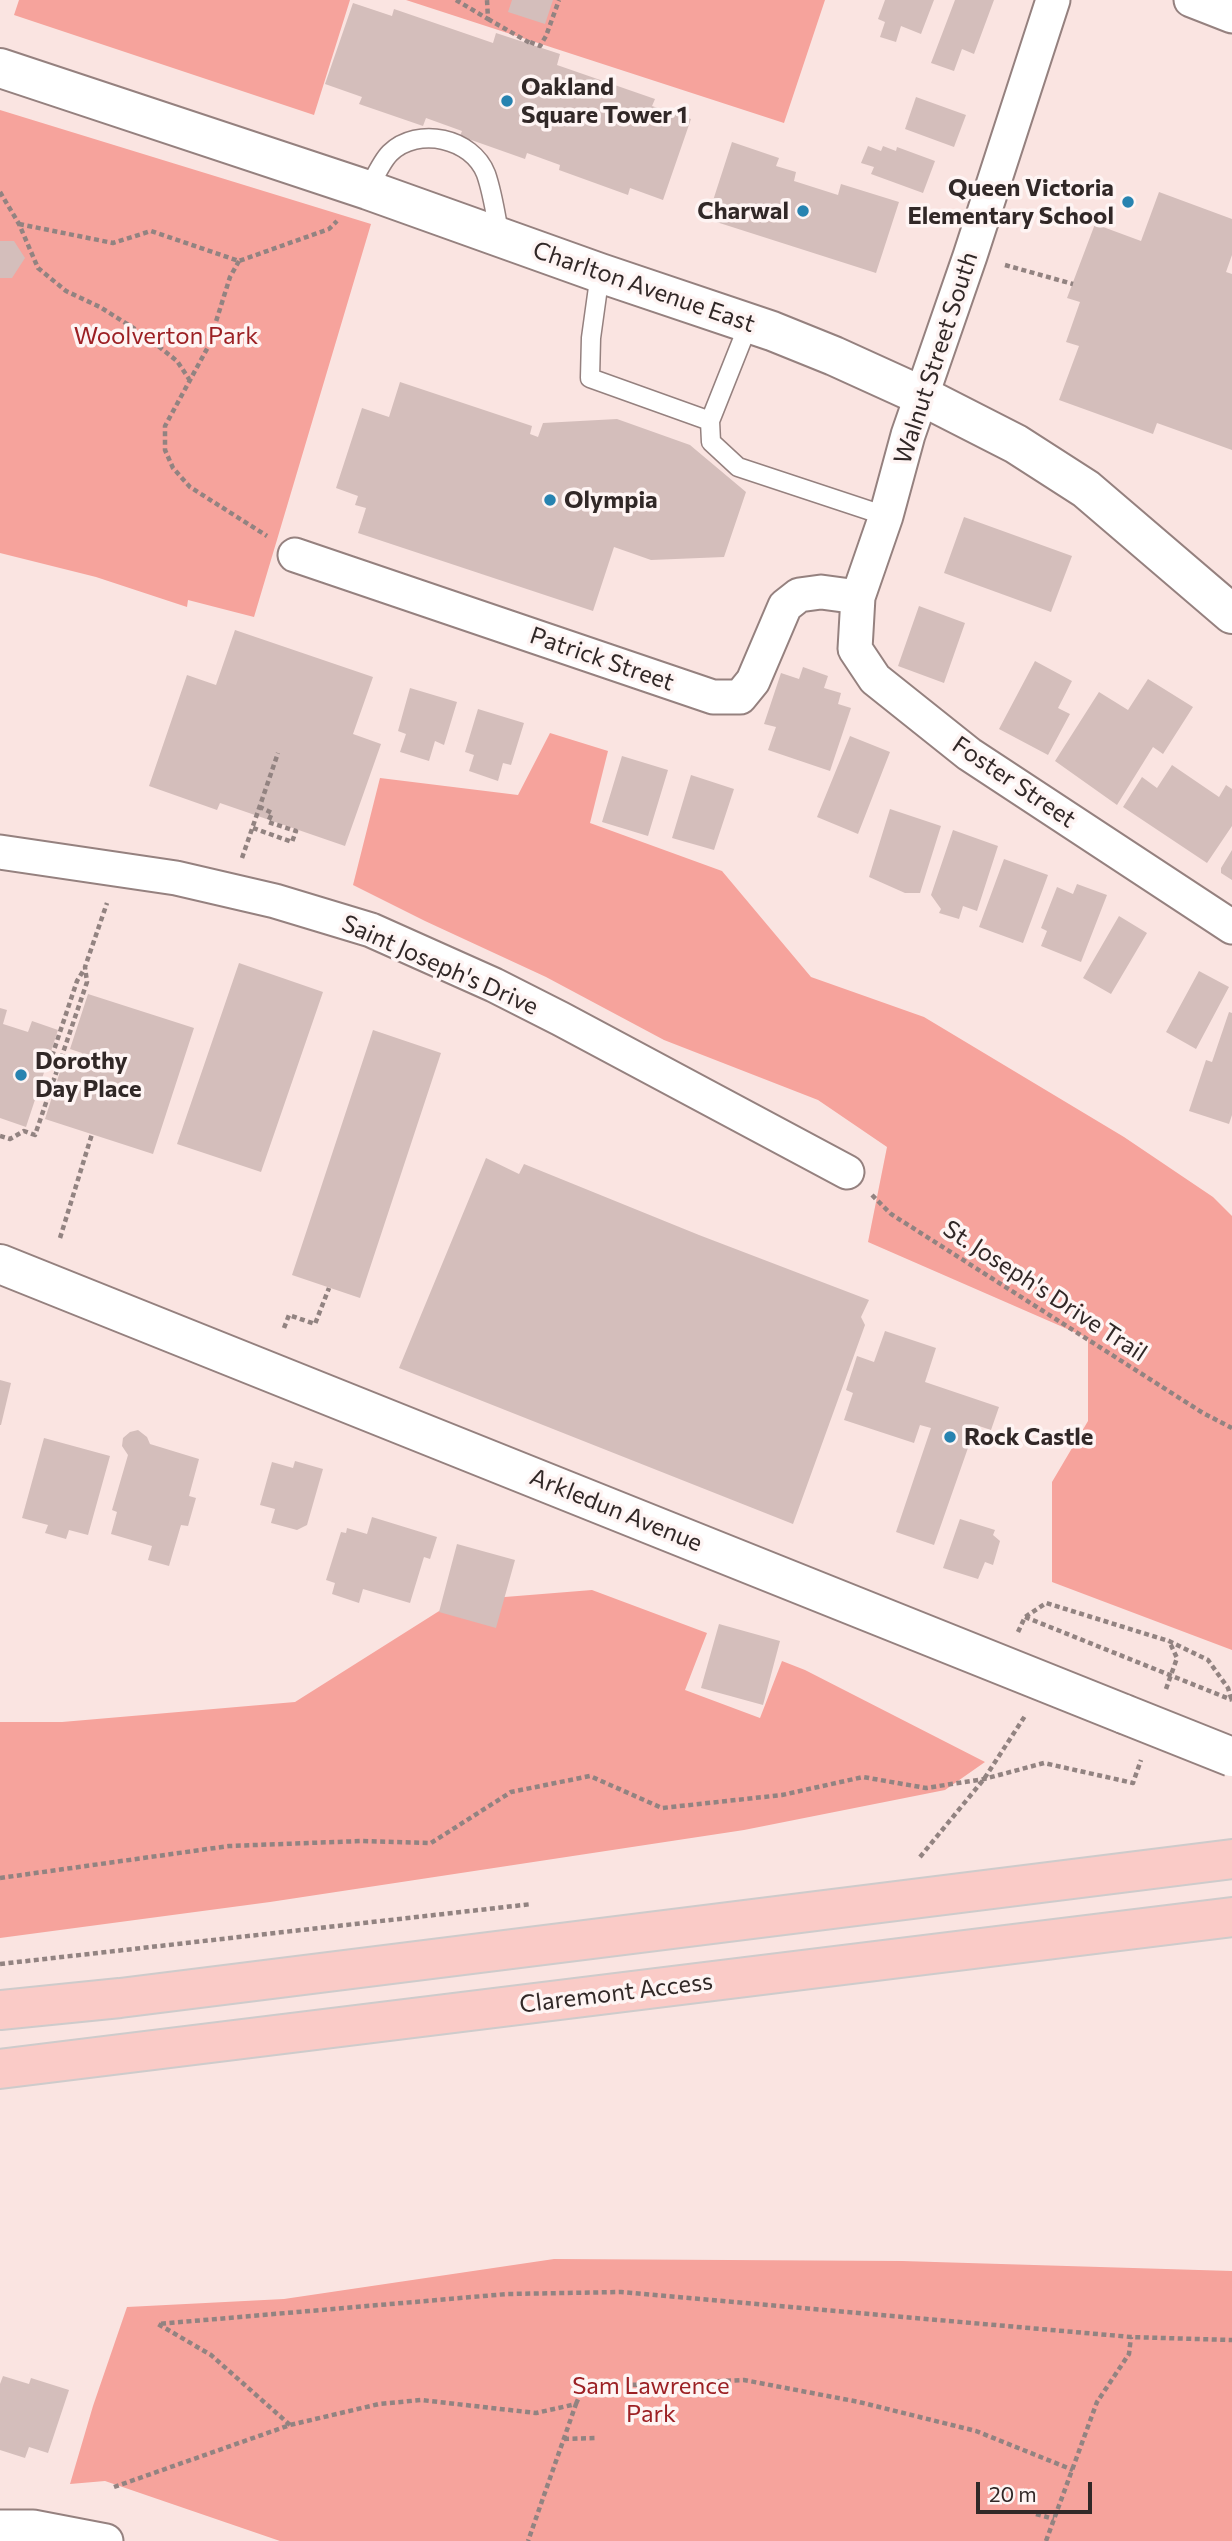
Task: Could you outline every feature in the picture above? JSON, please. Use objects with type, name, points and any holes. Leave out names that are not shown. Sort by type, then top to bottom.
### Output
[{"type":"main road","name":"Charlton Avenue East","points":[[0,68],[368,190],[600,274],[749,323],[834,356],[922,396],[1016,444],[1086,489],[1232,614]]},
{"type":"main road","name":"Arkledun Avenue","points":[[0,1264],[1232,1758]]},
{"type":"main road","points":[[0,2010],[120,1998],[1232,1859]]},
{"type":"main road","name":"Claremont Access","points":[[0,2069],[1232,1917]]},
{"type":"street","name":"Walnut Street South","points":[[858,597],[886,516],[908,435],[971,256],[1053,0]]},
{"type":"street","points":[[1191,0],[1232,16]]},
{"type":"street","name":"Patrick Street","points":[[295,555],[713,697],[740,697],[753,681],[785,606],[799,595],[821,592],[858,597]]},
{"type":"street","name":"Foster Street","points":[[858,597],[855,649],[875,679],[969,754],[1232,927]]},
{"type":"street","name":"Saint Joseph's Drive","points":[[0,852],[176,878],[275,901],[371,930],[494,985],[561,1019],[847,1172]]},
{"type":"street","points":[[0,2526],[33,2526],[106,2541]]},
{"type":"lane","points":[[368,190],[390,153],[412,141],[430,138],[454,142],[474,155],[486,173],[500,238]]},
{"type":"lane","points":[[600,274],[591,338],[590,378],[710,421]]},
{"type":"lane","points":[[749,323],[710,421],[711,442],[738,467],[886,516]]},
{"type":"path","points":[[456,0],[530,43],[540,46],[547,36],[559,0]]},
{"type":"path","points":[[486,0],[488,19]]},
{"type":"path","points":[[19,224],[113,243],[151,231],[239,261],[329,229],[368,190]]},
{"type":"path","points":[[0,192],[19,224],[38,268],[66,291],[100,307],[144,334],[177,361],[189,379]]},
{"type":"path","points":[[971,256],[1073,284]]},
{"type":"path","points":[[239,261],[230,277],[208,347],[166,426],[166,450],[173,468],[190,487],[295,555]]},
{"type":"path","points":[[260,807],[272,813],[268,822],[296,831],[292,842],[254,825],[260,807],[278,753]]},
{"type":"path","points":[[52,1056],[104,910]]},
{"type":"path","points":[[0,1136],[10,1139],[24,1131],[35,1135],[87,982],[85,967]]},
{"type":"path","points":[[60,1238],[92,1134]]},
{"type":"path","name":"St. Joseph's Drive Trail","points":[[847,1172],[891,1214],[1203,1413],[1232,1428]]},
{"type":"path","points":[[284,1328],[289,1315],[315,1324],[329,1288]]},
{"type":"path","points":[[1046,1603],[1169,1641],[1208,1660],[1228,1688],[1232,1700],[1025,1617],[1046,1603]]},
{"type":"path","points":[[1164,1696],[1177,1658],[1169,1641]]},
{"type":"path","points":[[918,1860],[984,1779],[1047,1683]]},
{"type":"path","points":[[0,1878],[229,1846],[431,1843],[511,1792],[590,1776],[662,1808],[782,1795],[863,1777],[926,1788],[984,1779],[1044,1763],[1133,1783],[1142,1758]]},
{"type":"path","points":[[290,2425],[211,2355],[158,2324],[507,2294],[621,2292],[1131,2337],[1232,2340]]},
{"type":"path","points":[[1046,2541],[1097,2402],[1129,2354],[1131,2337]]},
{"type":"path","points":[[528,2541],[583,2387],[744,2380],[859,2402],[976,2431],[1073,2470]]},
{"type":"path","points":[[114,2487],[290,2425],[379,2404],[421,2400],[536,2413],[576,2404]]},
{"type":"path","points":[[564,2439],[595,2438]]},
{"type":"path","points":[[1037,2514],[1054,2519]]},
{"type":"green space","points":[[19,0],[350,0],[314,115],[14,15]]},
{"type":"green space","points":[[406,0],[825,0],[784,123]]},
{"type":"green space","name":"Woolverton Park","points":[[0,110],[371,224],[254,617],[188,600],[187,607],[96,577],[0,553]]},
{"type":"green space","points":[[550,733],[608,751],[590,823],[722,871],[811,977],[924,1017],[1124,1137],[1213,1197],[1232,1216],[1232,1650],[1052,1582],[1052,1482],[1088,1421],[1088,1338],[868,1242],[887,1147],[818,1100],[664,1040],[546,977],[353,885],[380,778],[518,795]]},
{"type":"green space","points":[[592,1590],[707,1633],[685,1690],[760,1718],[782,1661],[805,1670],[985,1762],[945,1790],[744,1830],[270,1902],[0,1938],[0,1722],[62,1722],[295,1702],[455,1601]]},
{"type":"green space","name":"Sam Lawrence Park","points":[[554,2259],[902,2261],[1232,2271],[1232,2541],[280,2541],[105,2481],[70,2484],[127,2307],[284,2299]]},
{"type":"building","points":[[512,0],[553,0],[545,24],[508,12]]},
{"type":"building","points":[[885,0],[934,0],[921,34],[901,26],[896,42],[880,37],[885,22],[878,19]]},
{"type":"building","points":[[955,0],[994,0],[974,54],[962,49],[954,71],[931,63]]},
{"type":"building","name":"Oakland Square Tower 1","points":[[353,3],[392,16],[394,9],[493,43],[496,33],[560,54],[557,65],[655,99],[652,106],[691,119],[663,200],[630,188],[628,195],[559,170],[560,165],[527,153],[525,159],[460,136],[462,131],[426,118],[423,126],[359,104],[362,97],[325,84]]},
{"type":"building","points":[[916,97],[966,115],[954,147],[905,129]]},
{"type":"building","name":"Charwal","points":[[732,142],[779,158],[776,166],[796,172],[794,181],[838,195],[841,184],[899,202],[876,273],[707,219]]},
{"type":"building","points":[[868,146],[881,151],[883,146],[896,151],[897,147],[935,161],[923,193],[871,174],[874,167],[861,163]]},
{"type":"building","points":[[1159,192],[1232,219],[1232,255],[1226,272],[1232,274],[1232,450],[1157,423],[1153,434],[1059,400],[1079,346],[1066,342],[1080,302],[1067,298],[1095,224],[1141,241]]},
{"type":"building","points":[[0,241],[14,241],[25,258],[12,278],[0,278]]},
{"type":"building","name":"Olympia","points":[[400,382],[532,426],[530,434],[538,437],[543,423],[617,419],[690,445],[746,492],[724,557],[651,560],[614,547],[593,611],[358,533],[366,508],[355,505],[358,496],[336,488],[362,408],[389,417]]},
{"type":"building","points":[[964,517],[1072,556],[1051,612],[944,573]]},
{"type":"building","points":[[919,606],[965,623],[944,683],[898,666]]},
{"type":"building","points":[[235,630],[373,677],[353,734],[381,744],[345,846],[220,803],[217,810],[149,786],[187,675],[216,685]]},
{"type":"building","points":[[1035,661],[1072,681],[1058,708],[1070,714],[1048,755],[999,729]]},
{"type":"building","points":[[803,667],[828,676],[824,688],[841,693],[838,704],[851,708],[830,771],[768,750],[776,727],[764,724],[781,673],[799,679]]},
{"type":"building","points":[[1148,679],[1193,707],[1163,754],[1153,747],[1117,805],[1055,761],[1099,692],[1128,710]]},
{"type":"building","points":[[410,688],[457,702],[444,745],[435,741],[429,761],[400,752],[406,734],[398,731]]},
{"type":"building","points":[[478,709],[524,723],[511,765],[503,763],[498,781],[469,771],[474,755],[465,752]]},
{"type":"building","points":[[850,736],[890,752],[858,834],[817,817]]},
{"type":"building","points":[[622,756],[668,770],[648,836],[602,822]]},
{"type":"building","points":[[1172,765],[1219,797],[1226,785],[1232,789],[1232,826],[1207,863],[1123,807],[1142,777],[1157,788]]},
{"type":"building","points":[[691,775],[734,789],[714,850],[672,838]]},
{"type":"building","points":[[890,809],[941,826],[920,893],[905,893],[869,877]]},
{"type":"building","points":[[953,830],[998,846],[977,911],[963,906],[959,919],[939,913],[941,909],[931,895]]},
{"type":"building","points":[[1232,850],[1232,880],[1221,873],[1221,868]]},
{"type":"building","points":[[1004,859],[1048,875],[1023,943],[979,927]]},
{"type":"building","points":[[1077,884],[1107,895],[1081,962],[1041,946],[1047,931],[1041,928],[1057,887],[1073,894]]},
{"type":"building","points":[[1119,916],[1147,933],[1111,994],[1083,978]]},
{"type":"building","points":[[239,963],[323,992],[261,1172],[177,1144]]},
{"type":"building","points":[[1199,971],[1229,987],[1196,1049],[1166,1032]]},
{"type":"building","points":[[88,994],[194,1028],[153,1154],[45,1119],[63,1062],[77,1067],[82,1053],[70,1049]]},
{"type":"building","name":"Dorothy Day Place","points":[[0,1008],[7,1010],[3,1024],[28,1032],[32,1021],[58,1030],[26,1127],[0,1118]]},
{"type":"building","points":[[1229,1012],[1232,1013],[1232,1115],[1229,1124],[1189,1111],[1206,1060],[1212,1062]]},
{"type":"building","points":[[373,1030],[441,1053],[360,1298],[292,1275]]},
{"type":"building","points":[[486,1158],[519,1174],[524,1164],[869,1300],[861,1317],[865,1325],[793,1524],[399,1368]]},
{"type":"building","name":"Rock Castle","points":[[885,1331],[936,1348],[925,1382],[999,1407],[991,1430],[976,1425],[934,1545],[896,1532],[931,1428],[920,1425],[914,1443],[844,1420],[853,1393],[846,1390],[857,1356],[874,1362]]},
{"type":"building","points":[[0,1380],[11,1383],[1,1425],[0,1425]]},
{"type":"building","points":[[138,1430],[147,1437],[150,1444],[199,1459],[189,1496],[196,1498],[188,1526],[181,1525],[169,1566],[148,1560],[152,1546],[111,1534],[117,1512],[112,1510],[128,1455],[122,1446],[123,1438]]},
{"type":"building","points":[[44,1438],[110,1456],[88,1535],[69,1530],[66,1539],[45,1533],[48,1525],[22,1518]]},
{"type":"building","points":[[295,1461],[323,1469],[307,1525],[297,1530],[271,1523],[275,1509],[260,1505],[272,1462],[293,1468]]},
{"type":"building","points":[[372,1517],[437,1537],[430,1559],[424,1557],[410,1603],[363,1589],[359,1603],[332,1594],[335,1583],[326,1580],[341,1532],[346,1533],[347,1528],[367,1534]]},
{"type":"building","points":[[960,1519],[995,1530],[993,1535],[1000,1541],[993,1565],[985,1562],[978,1579],[943,1568]]},
{"type":"building","points":[[457,1544],[515,1560],[496,1628],[439,1612]]},
{"type":"building","points":[[719,1624],[780,1641],[763,1705],[701,1688]]},
{"type":"building","points":[[3,2376],[29,2384],[31,2378],[69,2390],[48,2453],[29,2447],[25,2458],[0,2450],[0,2384]]},
{"type":"place","name":"Oakland Square Tower 1","points":[[507,101]]},
{"type":"place","name":"Queen Victoria Elementary School","points":[[1128,202]]},
{"type":"place","name":"Charwal","points":[[803,211]]},
{"type":"place","name":"Olympia","points":[[550,500]]},
{"type":"place","name":"Dorothy Day Place","points":[[21,1075]]},
{"type":"place","name":"Rock Castle","points":[[950,1437]]}]
